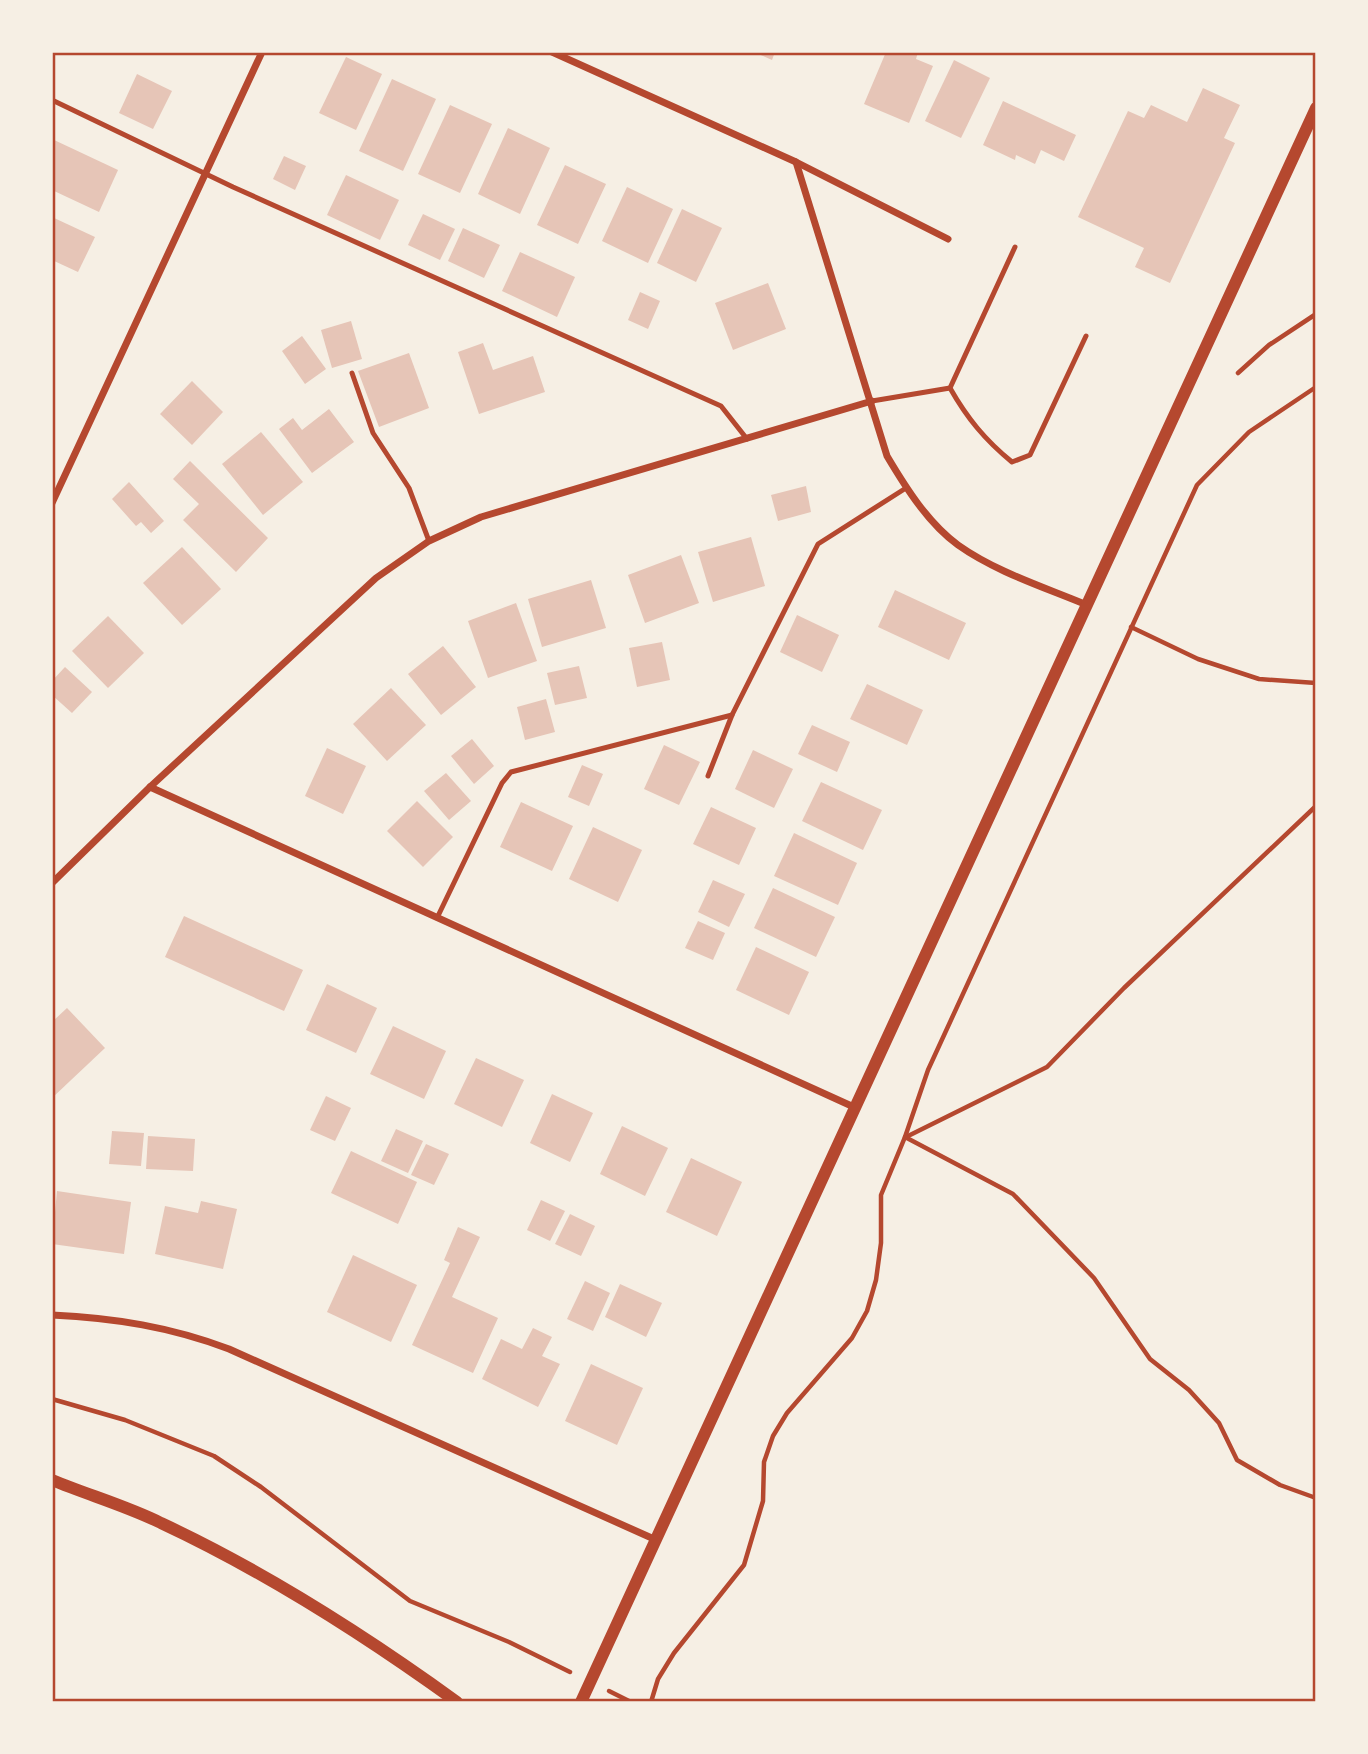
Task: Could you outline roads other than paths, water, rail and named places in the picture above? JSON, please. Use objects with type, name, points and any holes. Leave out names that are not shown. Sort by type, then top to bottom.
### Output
[{"type":"street","points":[[52,503],[262,52]]},
{"type":"street","points":[[552,52],[796,162],[948,239]]},
{"type":"street","points":[[581,1702],[654,1539],[857,1108],[1315,108]]},
{"type":"street","points":[[796,162],[887,456],[906,488],[932,521],[957,545],[988,563],[1087,605]]},
{"type":"street","points":[[52,883],[150,787],[376,578],[429,541],[481,517],[872,401]]},
{"type":"street","points":[[150,787],[857,1108]]},
{"type":"street","points":[[52,1315],[104,1318],[168,1328],[229,1349],[654,1539]]},
{"type":"street","points":[[52,1480],[159,1522],[225,1555],[366,1637],[457,1702]]},
{"type":"lane","points":[[52,100],[233,187],[721,406],[747,439]]},
{"type":"lane","points":[[950,388],[1016,247]]},
{"type":"lane","points":[[950,388],[963,412],[987,442],[1012,462],[1030,455],[1086,336]]},
{"type":"lane","points":[[352,373],[373,433],[409,488],[429,541]]},
{"type":"lane","points":[[872,401],[950,388]]},
{"type":"lane","points":[[708,776],[732,715],[818,544],[906,488]]},
{"type":"lane","points":[[437,918],[502,783],[511,772],[732,715]]}]
